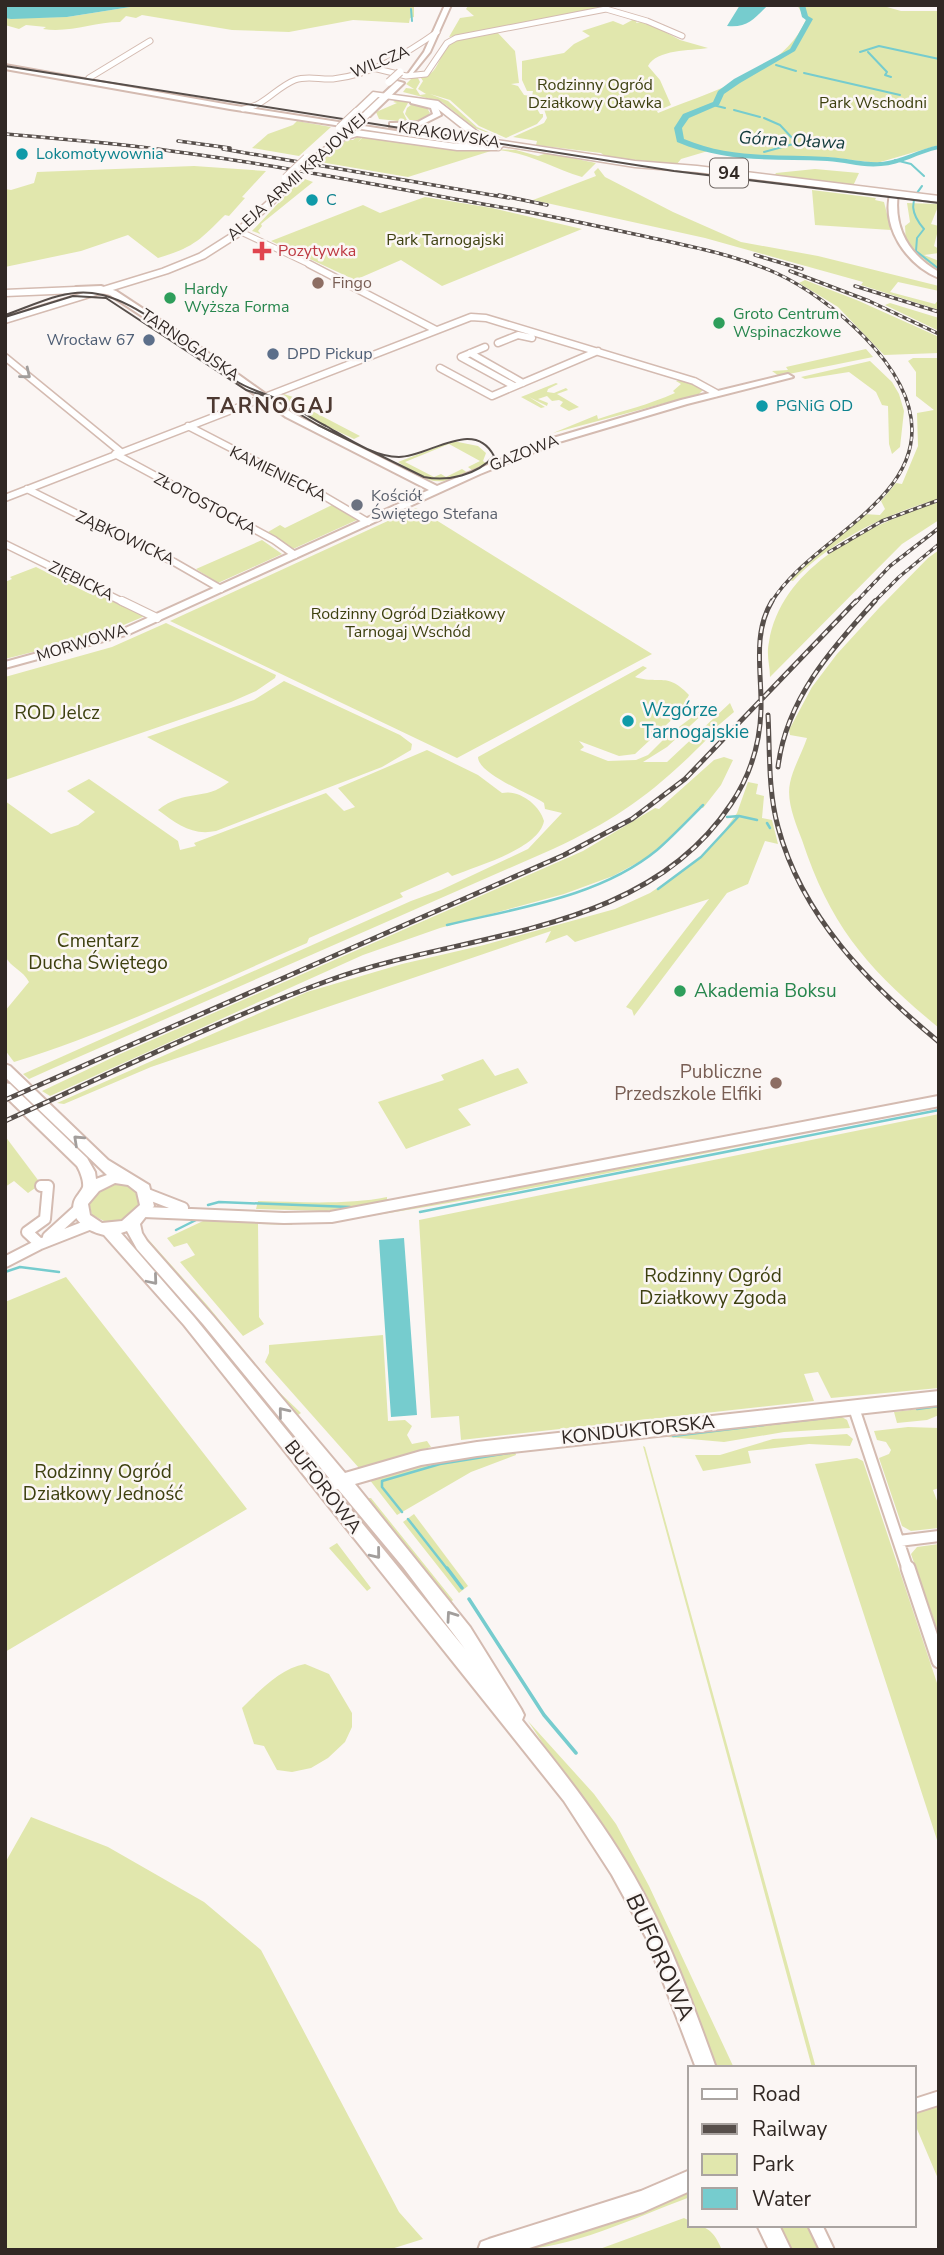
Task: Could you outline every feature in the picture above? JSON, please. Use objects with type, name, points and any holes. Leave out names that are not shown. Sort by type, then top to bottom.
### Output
[{"type":"main road","points":[[387,96],[410,73],[428,47],[448,5]]},
{"type":"main road","points":[[376,94],[428,47]]},
{"type":"main road","name":"KRAKOWSKA","points":[[5,66],[392,125],[497,144]]},
{"type":"main road","name":"KRAKOWSKA","points":[[5,66],[230,107],[432,138],[894,193]]},
{"type":"main road","name":"ALEJA ARMII KRAJOWEJ","points":[[5,320],[109,288],[212,250],[311,159],[376,94],[435,103],[464,126],[497,144]]},
{"type":"main road","points":[[387,96],[426,103],[438,112],[434,118],[424,123],[392,125]]},
{"type":"main road","name":"ALEJA ARMII KRAJOWEJ","points":[[353,131],[387,96]]},
{"type":"main road","points":[[230,107],[338,131]]},
{"type":"main road","points":[[432,138],[454,135],[464,126]]},
{"type":"main road","name":"94","points":[[338,131],[461,147],[497,144]]},
{"type":"main road","points":[[894,193],[893,210],[899,242],[912,258],[939,276]]},
{"type":"main road","name":"94","points":[[894,193],[939,199]]},
{"type":"main road","name":"ALEJA ARMII KRAJOWEJ","points":[[5,312],[76,290],[109,288]]},
{"type":"main road","name":"TARNOGAJSKA","points":[[109,288],[272,404],[317,431],[437,490]]},
{"type":"main road","name":"GAZOWA","points":[[157,618],[437,490],[564,437],[716,393],[788,377]]},
{"type":"main road","name":"MORWOWA","points":[[5,665],[102,640],[157,618]]},
{"type":"main road","points":[[5,1069],[32,1105],[82,1162],[88,1173],[90,1189]]},
{"type":"main road","points":[[5,1088],[32,1105],[103,1164],[123,1178],[137,1183],[147,1194],[139,1218],[108,1229],[91,1224],[85,1218],[81,1207],[82,1200],[90,1189],[109,1179],[123,1178]]},
{"type":"main road","name":"BUFOROWA","points":[[139,1218],[135,1234],[142,1245],[208,1320],[444,1606],[490,1671],[535,1747]]},
{"type":"main road","name":"BUFOROWA","points":[[108,1229],[189,1321],[535,1747],[597,1832],[645,1915],[705,2066]]},
{"type":"main road","name":"KONDUKTORSKA","points":[[320,1483],[342,1483],[371,1471],[466,1450],[561,1437],[939,1398]]},
{"type":"main road","points":[[334,1501],[342,1483]]},
{"type":"main road","points":[[489,2250],[643,2201],[688,2181]]},
{"type":"main road","points":[[769,2227],[780,2250]]},
{"type":"street","points":[[373,68],[406,76],[424,75],[431,70],[447,43],[477,33],[606,9],[647,21],[682,36]]},
{"type":"street","name":"WILCZA","points":[[243,109],[260,106],[297,78],[334,79],[373,68],[398,57],[437,32]]},
{"type":"street","points":[[89,78],[150,41]]},
{"type":"street","points":[[234,230],[340,279],[436,330]]},
{"type":"street","points":[[5,293],[76,290]]},
{"type":"street","points":[[28,292],[38,295],[38,300]]},
{"type":"street","points":[[5,498],[464,318],[481,317],[598,351],[701,383],[716,393]]},
{"type":"street","points":[[498,343],[522,335],[577,352],[582,358]]},
{"type":"street","points":[[485,347],[461,356],[514,386]]},
{"type":"street","points":[[440,368],[489,396],[598,351]]},
{"type":"street","points":[[470,353],[523,383]]},
{"type":"street","name":"ZŁOTOSTOCKA","points":[[5,357],[118,453],[274,540],[295,555]]},
{"type":"street","name":"KAMIENIECKA","points":[[188,426],[239,455],[322,495],[368,522]]},
{"type":"street","name":"ZĄBKOWICKA","points":[[27,489],[79,517],[176,562],[221,589]]},
{"type":"street","name":"ZIĘBICKA","points":[[5,544],[157,618]]},
{"type":"street","points":[[139,1218],[190,1211],[253,1217],[331,1217],[939,1101]]},
{"type":"street","points":[[40,1244],[27,1232],[45,1219],[48,1186],[41,1186]]},
{"type":"street","points":[[147,1194],[190,1211]]},
{"type":"street","points":[[40,1244],[81,1207]]},
{"type":"street","points":[[6,1259],[91,1224]]},
{"type":"street","points":[[854,1408],[939,1661]]},
{"type":"street","points":[[899,1541],[939,1536]]},
{"type":"street","points":[[916,2104],[939,2098]]},
{"type":"street","points":[[816,2227],[827,2250]]},
{"type":"green space","points":[[143,5],[386,5],[414,7],[414,17],[410,18],[409,23],[353,20],[289,32],[232,30],[142,15],[136,18],[126,16],[120,22],[63,30],[26,25],[19,29],[5,25],[5,18],[67,17]]},
{"type":"green space","name":"Park Wschodni","points":[[797,5],[880,5],[901,11],[939,11],[939,145],[877,163],[827,157],[763,159],[708,151],[681,159],[677,164],[606,157],[601,153],[536,145],[537,141],[513,137],[544,123],[547,118],[544,109],[532,96],[533,91],[527,91],[522,80],[522,61],[564,53],[590,36],[582,31],[613,21],[623,25],[636,18],[636,23],[645,21],[680,40],[708,48],[666,54],[652,60],[648,66],[660,80],[671,105],[657,111],[658,113],[720,89],[762,68],[795,39],[806,20]]},
{"type":"green space","name":"Rodzinny Ogród Działkowy Oławka","points":[[468,6],[602,7],[554,19],[449,37],[460,18],[474,16],[466,9]]},
{"type":"green space","points":[[496,31],[515,51],[519,83],[511,84],[518,86],[524,95],[530,96],[540,114],[543,114],[537,124],[506,138],[479,126],[450,100],[430,94],[448,101],[477,127],[504,139],[475,128],[442,102],[403,92],[406,88],[414,89],[406,84],[412,78],[418,78],[420,82],[416,89],[420,95],[426,94],[418,89],[423,81],[421,78],[436,68],[447,47],[467,36]]},
{"type":"green space","points":[[399,99],[418,102],[427,105],[429,107],[415,102],[427,108],[430,113],[424,119],[411,122],[405,114],[412,104],[408,103],[403,112],[408,122],[379,119],[376,112],[397,103],[393,102]]},
{"type":"green space","points":[[430,107],[435,111],[435,116],[423,122],[414,123],[426,120],[434,114]]},
{"type":"green space","points":[[297,121],[331,127],[299,156],[252,148],[268,134]]},
{"type":"green space","points":[[364,135],[358,142],[364,136],[422,146],[516,150],[538,156],[547,153],[596,163],[582,177],[528,157],[494,150],[408,177],[320,162],[347,140],[353,140]]},
{"type":"green space","points":[[194,166],[266,171],[229,216],[225,215],[195,242],[170,254],[158,258],[128,235],[81,251],[5,267],[5,189],[11,190],[34,183],[37,172]]},
{"type":"green space","points":[[598,168],[605,177],[673,212],[741,242],[818,256],[939,286],[939,291],[898,282],[890,292],[935,304],[939,299],[939,310],[861,285],[863,282],[705,238],[533,200],[596,176],[594,172]]},
{"type":"green space","points":[[815,169],[859,173],[853,186],[774,176],[776,173]]},
{"type":"green space","points":[[302,178],[313,182],[261,224],[258,231],[261,234],[252,231]]},
{"type":"green space","points":[[812,190],[876,198],[875,200],[884,202],[891,230],[815,225]]},
{"type":"green space","name":"Park Tarnogajski","points":[[425,197],[492,208],[582,229],[442,286],[401,260],[355,280],[271,241],[363,205],[380,213]]},
{"type":"green space","points":[[907,203],[939,204],[931,224],[939,226],[934,246],[939,249],[939,253],[924,255],[939,261],[939,272],[906,244],[905,226],[910,222]]},
{"type":"green space","points":[[805,280],[939,337],[939,353],[884,355],[838,307],[799,283]]},
{"type":"green space","points":[[890,303],[939,318],[939,331],[885,305]]},
{"type":"green space","points":[[866,349],[873,357],[779,376],[772,371],[788,370],[786,367]]},
{"type":"green space","points":[[913,358],[939,358],[939,499],[899,512],[860,530],[825,553],[793,581],[789,580],[814,554],[863,514],[880,515],[885,509],[881,501],[896,483],[902,484],[918,446],[917,413],[934,410],[916,396],[916,372],[908,361]]},
{"type":"green space","points":[[870,361],[892,382],[904,411],[900,447],[892,454],[889,444],[888,406],[882,405],[876,392],[849,372],[805,379],[801,377]]},
{"type":"green space","points":[[676,381],[699,386],[703,390],[699,394],[553,433],[597,415],[598,419],[675,393],[673,391],[681,384]]},
{"type":"green space","points":[[558,384],[547,392],[554,393],[566,388],[568,390],[557,394],[579,407],[569,411],[560,406],[563,402],[559,400],[552,401],[547,396],[538,399],[548,403],[547,406],[529,397],[545,407],[541,408],[521,397]]},
{"type":"green space","points":[[284,394],[296,398],[293,401],[360,436],[354,439],[308,417],[311,416],[281,397]]},
{"type":"green space","points":[[453,441],[478,446],[486,453],[483,461],[487,464],[473,471],[468,467],[480,461],[449,444],[405,462],[434,477],[441,474],[446,477],[462,469],[468,473],[446,481],[431,480],[398,462]]},
{"type":"green space","points":[[939,502],[939,520],[902,544],[770,677],[768,647],[777,614],[792,590],[811,569],[859,535]]},
{"type":"green space","points":[[334,504],[359,519],[293,549],[268,532],[280,525],[285,528]]},
{"type":"green space","name":"Rodzinny Ogród Działkowy Tarnogaj Wschód","points":[[416,508],[652,654],[457,758],[170,621]]},
{"type":"green space","points":[[262,540],[282,554],[218,583],[196,569]]},
{"type":"green space","points":[[939,550],[939,1028],[892,987],[873,966],[855,945],[826,898],[813,871],[789,797],[791,777],[807,738],[790,735],[789,730],[812,687],[837,654],[928,558]]},
{"type":"green space","points":[[36,567],[90,594],[94,592],[145,616],[100,635],[5,659],[5,582],[12,579],[10,577]]},
{"type":"green space","name":"ROD Jelcz","points":[[166,623],[276,675],[275,678],[256,691],[231,702],[5,780],[5,677],[112,647]]},
{"type":"green space","points":[[643,666],[647,668],[635,677],[675,683],[689,695],[679,713],[635,754],[619,756],[579,741],[584,747],[580,750],[608,761],[636,760],[648,755],[667,736],[703,709],[704,713],[667,747],[643,762],[667,762],[730,703],[734,712],[707,735],[709,737],[673,772],[618,814],[553,849],[29,1079],[23,1074],[528,849],[562,813],[545,809],[544,803],[486,770],[478,757]]},
{"type":"green space","points":[[284,681],[400,735],[412,744],[411,750],[382,767],[216,831],[192,830],[158,810],[177,799],[211,792],[229,782],[147,737],[254,700]]},
{"type":"green space","name":"Cmentarz Ducha Świętego","points":[[427,750],[478,775],[502,793],[515,793],[528,800],[542,815],[544,821],[540,831],[531,840],[505,855],[452,876],[448,872],[400,893],[403,897],[309,938],[307,943],[125,1022],[14,1062],[5,1050],[5,1011],[29,982],[5,956],[5,801],[51,834],[78,825],[95,812],[67,791],[89,779],[178,841],[180,850],[326,793],[344,811],[355,807],[338,788]]},
{"type":"green space","points":[[724,757],[733,760],[721,785],[703,808],[699,807],[665,844],[648,857],[613,876],[564,894],[440,928],[363,955],[50,1096],[42,1091],[120,1054],[583,851],[655,808],[659,809],[714,760]]},
{"type":"green space","points":[[748,782],[758,784],[756,794],[764,796],[762,818],[772,820],[778,844],[765,841],[748,884],[727,893],[634,1016],[632,1010],[626,1007],[709,899],[575,942],[567,935],[545,943],[551,931],[151,1067],[64,1104],[57,1103],[307,992],[402,964],[484,945],[615,909],[650,893],[693,864],[721,835],[737,813]]},
{"type":"green space","points":[[483,1059],[495,1076],[518,1068],[528,1083],[458,1109],[471,1125],[406,1149],[378,1102],[444,1080],[441,1075]]},
{"type":"green space","name":"Rodzinny Ogród Działkowy Zgoda","points":[[939,1114],[939,1388],[831,1398],[818,1372],[804,1374],[814,1401],[461,1440],[459,1416],[431,1418],[419,1220]]},
{"type":"green space","points":[[859,1120],[860,1122],[600,1175],[338,1221]]},
{"type":"green space","points":[[5,1136],[41,1184],[28,1193],[14,1181],[5,1187]]},
{"type":"green space","points":[[112,1184],[123,1184],[137,1191],[140,1203],[123,1221],[106,1222],[92,1215],[89,1203],[97,1191]]},
{"type":"green space","points":[[387,1197],[387,1202],[327,1211],[256,1209],[258,1201],[340,1202]]},
{"type":"green space","points":[[205,1218],[293,1222],[292,1225],[258,1224],[259,1317],[264,1324],[243,1336],[180,1262],[195,1255],[187,1243],[174,1247],[167,1238]]},
{"type":"green space","points":[[148,1239],[277,1390],[301,1413],[298,1415],[285,1404],[145,1241]]},
{"type":"green space","points":[[135,1246],[190,1306],[280,1418],[266,1405],[267,1402],[264,1403],[132,1248]]},
{"type":"green space","name":"Rodzinny Ogród Działkowy Jedność","points":[[66,1277],[247,1509],[5,1652],[5,1302]]},
{"type":"green space","points":[[383,1335],[388,1421],[405,1420],[412,1426],[407,1435],[412,1444],[427,1441],[431,1447],[359,1468],[265,1362],[269,1345]]},
{"type":"green space","points":[[939,1401],[939,1415],[927,1420],[897,1423],[894,1412],[927,1408],[925,1403]]},
{"type":"green space","points":[[840,1416],[847,1420],[850,1428],[784,1432],[724,1442],[645,1435]]},
{"type":"green space","points":[[908,1427],[939,1428],[939,1488],[933,1490],[939,1506],[939,1528],[911,1531],[902,1526],[879,1458],[889,1454],[891,1450],[886,1442],[877,1440],[874,1431]]},
{"type":"green space","points":[[847,1434],[853,1439],[850,1446],[809,1444],[748,1451],[751,1463],[703,1471],[695,1455],[720,1455],[773,1439]]},
{"type":"green space","points":[[643,1446],[815,2066],[811,2066]]},
{"type":"green space","points":[[514,1448],[516,1455],[471,1472],[397,1515],[369,1479],[434,1461]]},
{"type":"green space","points":[[857,1458],[863,1461],[939,1689],[939,1846],[815,1464]]},
{"type":"green space","points":[[367,1498],[371,1498],[453,1600],[451,1602]]},
{"type":"green space","points":[[414,1514],[468,1586],[459,1593],[403,1522]]},
{"type":"green space","points":[[337,1543],[371,1588],[367,1591],[329,1548]]},
{"type":"green space","points":[[939,1544],[939,1635],[911,1554],[917,1547]]},
{"type":"green space","points":[[305,1664],[329,1674],[352,1713],[352,1727],[345,1742],[328,1758],[311,1768],[292,1772],[277,1770],[264,1746],[254,1744],[242,1708],[279,1675]]},
{"type":"green space","points":[[528,1721],[594,1794],[616,1824],[649,1886],[733,2066],[716,2066],[688,1995],[560,1769]]},
{"type":"green space","points":[[31,1817],[108,1847],[204,1902],[261,1950],[399,2212],[423,2239],[388,2250],[5,2250],[5,1863]]},
{"type":"green space","points":[[939,2106],[939,2181],[916,2127],[916,2113]]},
{"type":"green space","points":[[688,2193],[688,2198],[579,2239],[534,2249],[512,2250],[624,2217]]},
{"type":"green space","points":[[684,2218],[688,2220],[688,2227],[702,2227],[710,2232],[722,2250],[597,2250]]},
{"type":"green space","points":[[781,2227],[808,2227],[818,2250],[790,2250]]},
{"type":"water","points":[[5,5],[143,5],[67,17],[11,19],[5,18]]},
{"type":"water","points":[[740,5],[768,5],[746,24],[727,26]]},
{"type":"water","points":[[404,1238],[417,1415],[391,1417],[379,1240]]},
{"type":"waterway","name":"Górna Oława","points":[[802,5],[805,17],[810,19],[793,50],[737,81],[721,93],[716,103],[686,116],[678,128],[680,140],[698,148],[735,156],[828,159],[875,164],[896,161],[939,147]]},
{"type":"waterway","points":[[411,9],[412,21]]},
{"type":"waterway","points":[[860,52],[879,46],[939,59]]},
{"type":"waterway","points":[[868,52],[887,72],[885,75],[891,77]]},
{"type":"waterway","points":[[776,65],[796,71]]},
{"type":"waterway","points":[[804,73],[900,95]]},
{"type":"waterway","points":[[713,105],[725,108]]},
{"type":"waterway","points":[[734,110],[760,117]]},
{"type":"waterway","points":[[764,118],[780,125],[794,140]]},
{"type":"waterway","points":[[764,152],[797,143]]},
{"type":"waterway","points":[[895,160],[911,164],[924,176]]},
{"type":"waterway","points":[[922,186],[913,203],[916,218],[924,229],[917,238],[916,251],[939,269]]},
{"type":"waterway","points":[[447,925],[557,899],[610,879],[657,850],[703,805]]},
{"type":"waterway","points":[[727,817],[739,816],[757,820]]},
{"type":"waterway","points":[[658,889],[701,857],[738,817]]},
{"type":"waterway","points":[[767,823],[770,828]]},
{"type":"waterway","points":[[420,1212],[939,1110]]},
{"type":"waterway","points":[[208,1205],[219,1202],[350,1207]]},
{"type":"waterway","points":[[176,1230],[196,1220]]},
{"type":"waterway","points":[[5,1272],[20,1267],[59,1272]]},
{"type":"waterway","points":[[917,1409],[939,1406]]},
{"type":"waterway","points":[[770,1424],[834,1417]]},
{"type":"waterway","points":[[673,1436],[764,1425]]},
{"type":"waterway","points":[[402,1512],[382,1487],[382,1481],[440,1464],[515,1452]]},
{"type":"waterway","points":[[408,1519],[448,1570]]},
{"type":"waterway","points":[[447,1568],[462,1588]]},
{"type":"waterway","points":[[469,1599],[544,1715],[576,1753]]},
{"type":"tram line","points":[[5,66],[674,171],[939,203]]},
{"type":"tram line","points":[[5,315],[70,293],[92,293],[111,297],[148,317],[236,381],[291,406],[370,450],[399,457],[463,439],[475,440],[485,445],[494,456],[487,463],[462,476],[424,477],[318,425],[274,399],[246,390],[106,298],[73,296],[5,317]]},
{"type":"railway","points":[[5,134],[211,157],[531,212],[718,253],[762,267],[797,284],[843,317],[883,359],[898,382],[908,406],[912,430],[907,457],[895,481],[855,523],[787,581],[771,603]]},
{"type":"railway","points":[[178,141],[230,148]]},
{"type":"railway","points":[[223,149],[509,198]]},
{"type":"railway","points":[[499,195],[547,205]]},
{"type":"railway","points":[[755,255],[802,269]]},
{"type":"railway","points":[[790,271],[869,301],[939,334]]},
{"type":"railway","points":[[855,286],[939,312]]},
{"type":"railway","points":[[829,552],[882,521],[939,500]]},
{"type":"railway","points":[[855,603],[890,566],[939,528]]},
{"type":"railway","points":[[875,601],[939,544]]},
{"type":"railway","points":[[761,700],[856,601]]},
{"type":"railway","points":[[778,767],[790,720],[813,677],[842,638],[875,601]]},
{"type":"railway","points":[[761,700],[760,640],[771,603]]},
{"type":"railway","points":[[5,1100],[564,855],[632,819],[685,779],[761,700]]},
{"type":"railway","points":[[5,1121],[207,1030],[330,980],[382,964],[548,923],[601,905],[650,881],[694,848],[738,793],[749,771],[756,747],[761,700]]},
{"type":"railway","points":[[768,715],[775,813],[789,860],[803,890],[841,946],[864,972],[939,1042]]},
{"type":"place","name":"Lokomotywownia","points":[[22,154]]},
{"type":"place","name":"C","points":[[312,200]]},
{"type":"place","name":"Pozytywka","points":[[262,251]]},
{"type":"place","name":"Fingo","points":[[318,283]]},
{"type":"place","name":"Hardy Wyższa Forma","points":[[170,298]]},
{"type":"place","name":"Groto Centrum Wspinaczkowe","points":[[719,323]]},
{"type":"place","name":"Wrocław 67","points":[[149,340]]},
{"type":"place","name":"DPD Pickup","points":[[273,354]]},
{"type":"place","name":"PGNiG OD","points":[[762,406]]},
{"type":"place","name":"Kościół Świętego Stefana","points":[[357,505]]},
{"type":"place","name":"Wzgórze Tarnogajskie","points":[[628,721]]},
{"type":"place","name":"Akademia Boksu","points":[[680,991]]},
{"type":"place","name":"Publiczne Przedszkole Elfiki","points":[[776,1083]]},
{"type":"district","name":"TARNOGAJ","points":[[271,406]]}]
